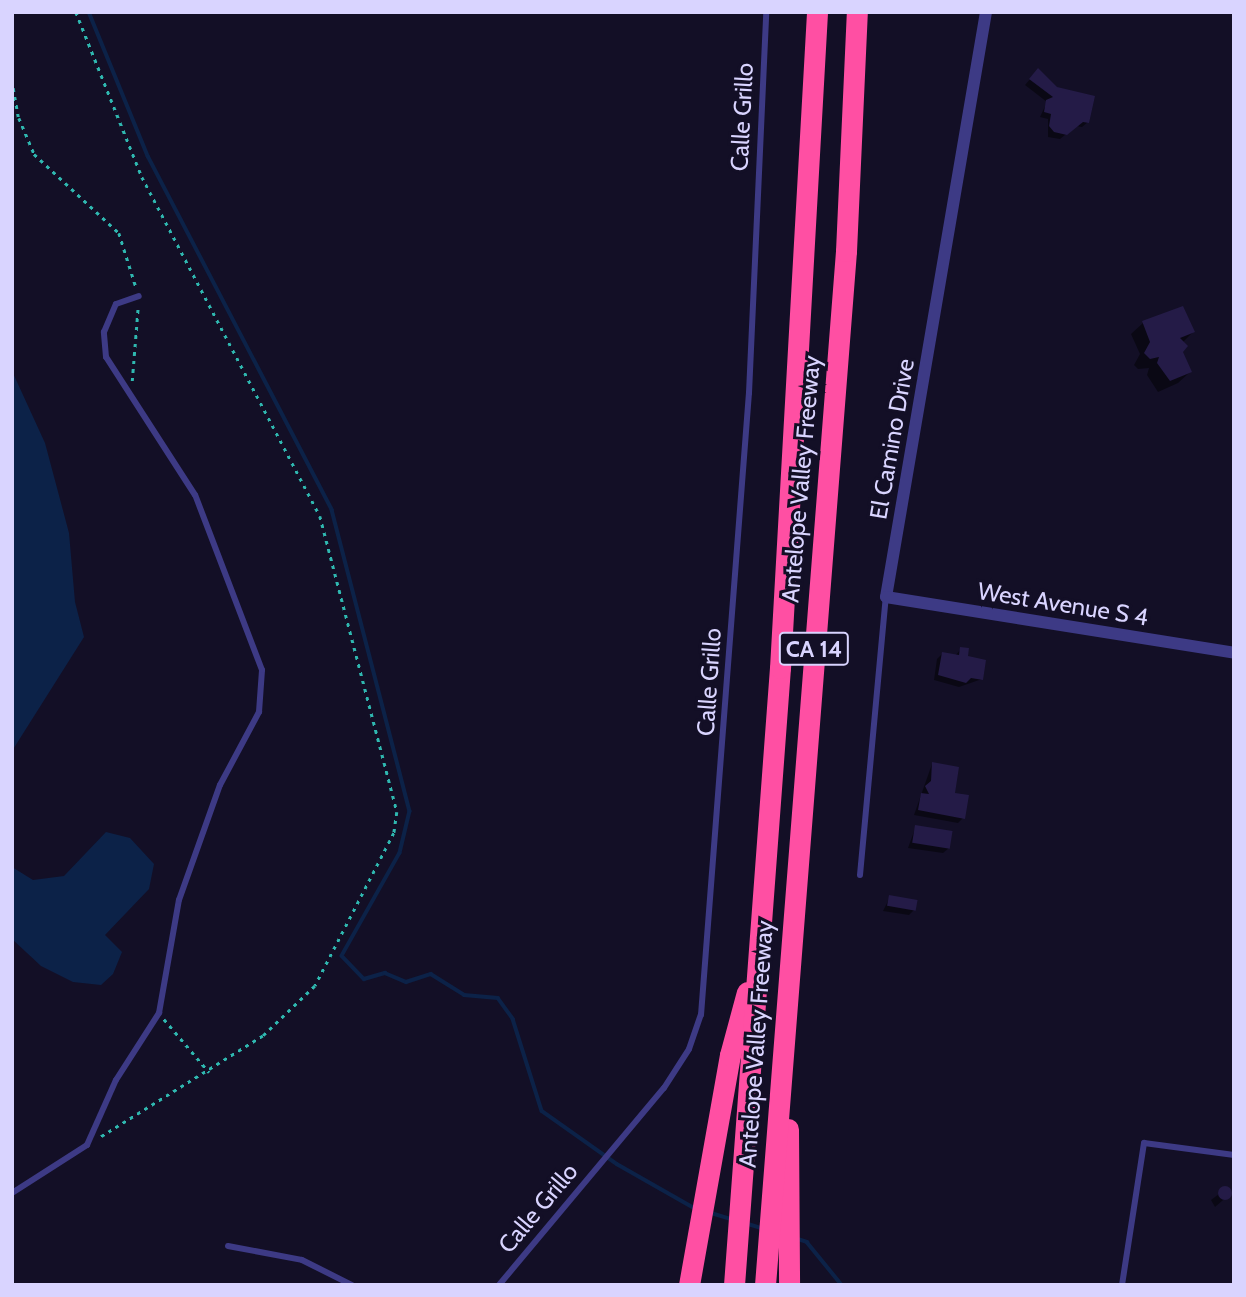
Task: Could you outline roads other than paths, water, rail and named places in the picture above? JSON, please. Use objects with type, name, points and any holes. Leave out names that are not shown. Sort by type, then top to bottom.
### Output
[{"type":"highway","name":"Antelope Valley Freeway","points":[[734,1285],[760,946],[817,12]]},
{"type":"highway","name":"Antelope Valley Freeway","points":[[765,1285],[784,1011],[846,251],[857,12]]},
{"type":"highway","points":[[689,1285],[730,1055],[760,946]]},
{"type":"highway","points":[[784,1011],[789,1285]]},
{"type":"street","name":"El Camino Drive","points":[[886,597],[986,12]]},
{"type":"street","name":"West Avenue S 4","points":[[886,597],[1234,653]]},
{"type":"lane","name":"Calle Grillo","points":[[499,1285],[664,1088],[689,1049],[701,1015],[749,393],[766,12]]},
{"type":"lane","points":[[12,1193],[87,1145],[116,1080],[159,1013],[179,900],[220,785],[259,712],[262,670],[195,495],[106,357],[104,332],[116,304],[139,296]]},
{"type":"lane","name":"El Camino Drive","points":[[860,875],[886,597]]},
{"type":"lane","points":[[1122,1285],[1144,1143],[1234,1155]]},
{"type":"lane","points":[[228,1246],[302,1260],[352,1285]]},
{"type":"water","points":[[12,371],[45,443],[69,533],[75,602],[84,637],[12,751]]},
{"type":"water","points":[[106,832],[130,838],[154,864],[149,889],[105,935],[122,952],[113,974],[101,985],[73,982],[41,966],[12,939],[12,867],[33,880],[64,876]]},
{"type":"waterway","points":[[89,12],[148,156],[332,510],[410,811],[400,853],[342,956],[364,979],[385,973],[406,982],[431,974],[464,995],[498,998],[513,1019],[542,1111],[617,1164],[694,1208]]},
{"type":"waterway","points":[[708,1212],[731,1219]]},
{"type":"waterway","points":[[745,1223],[761,1228]]},
{"type":"waterway","points":[[795,1238],[807,1242],[842,1285]]}]
